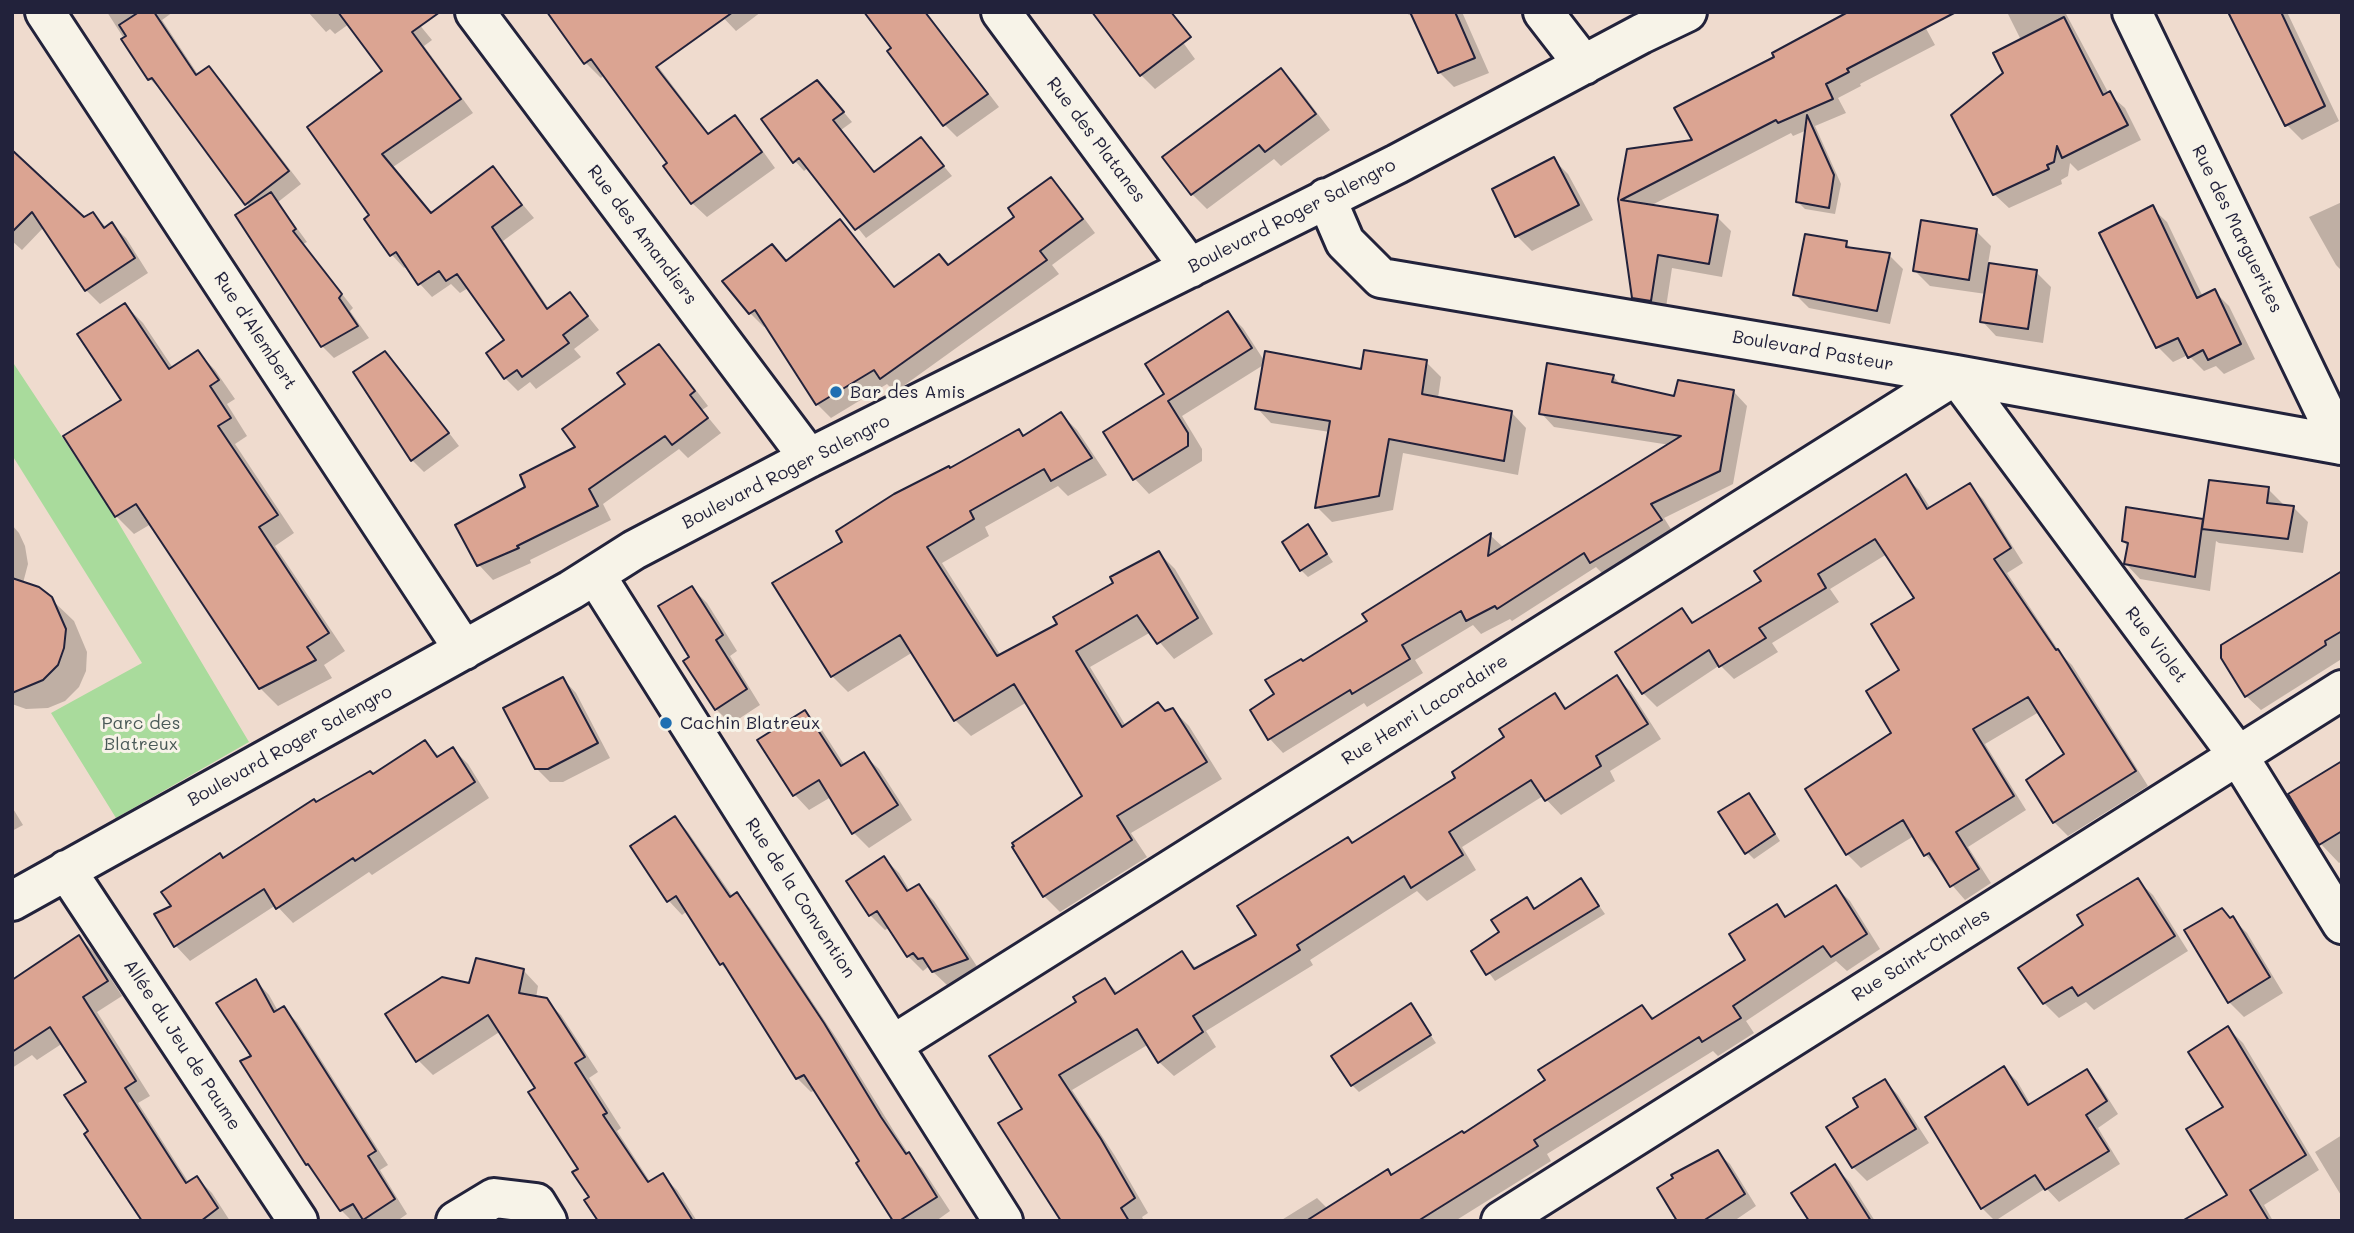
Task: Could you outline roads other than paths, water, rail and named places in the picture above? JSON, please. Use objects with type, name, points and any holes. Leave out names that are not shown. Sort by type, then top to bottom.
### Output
[{"type":"street","name":"Rue d'Alembert","points":[[45,12],[464,650]]},
{"type":"street","name":"Rue des Amandiers","points":[[475,12],[809,458]]},
{"type":"street","name":"Rue des Platanes","points":[[1001,12],[1190,268]]},
{"type":"street","points":[[1544,12],[1584,65]]},
{"type":"street","name":"Boulevard Roger Salengro","points":[[12,901],[596,576],[634,550],[809,458],[1397,164],[1687,12]]},
{"type":"street","name":"Rue des Marguerites","points":[[2132,12],[2341,445]]},
{"type":"street","name":"Boulevard Pasteur","points":[[1326,198],[1345,242],[1381,278],[2341,445]]},
{"type":"street","name":"Rue Violet","points":[[1956,376],[2238,754],[2342,924]]},
{"type":"street","name":"Rue Henri Lacordaire","points":[[894,1044],[1956,376]]},
{"type":"street","name":"Rue de la Convention","points":[[596,576],[894,1044],[1003,1221]]},
{"type":"street","name":"Rue Saint-Charles","points":[[1501,1221],[2342,690]]},
{"type":"street","name":"Allée du Jeu de Paume","points":[[66,870],[298,1221]]},
{"type":"street","points":[[456,1221],[494,1198],[536,1203],[547,1221]]},
{"type":"place","name":"Bar des Amis","points":[[836,392]]},
{"type":"place","name":"Cachin Blatreux","points":[[666,723]]},
{"type":"park label","name":"Parc des Blatreux","points":[[141,733]]}]
